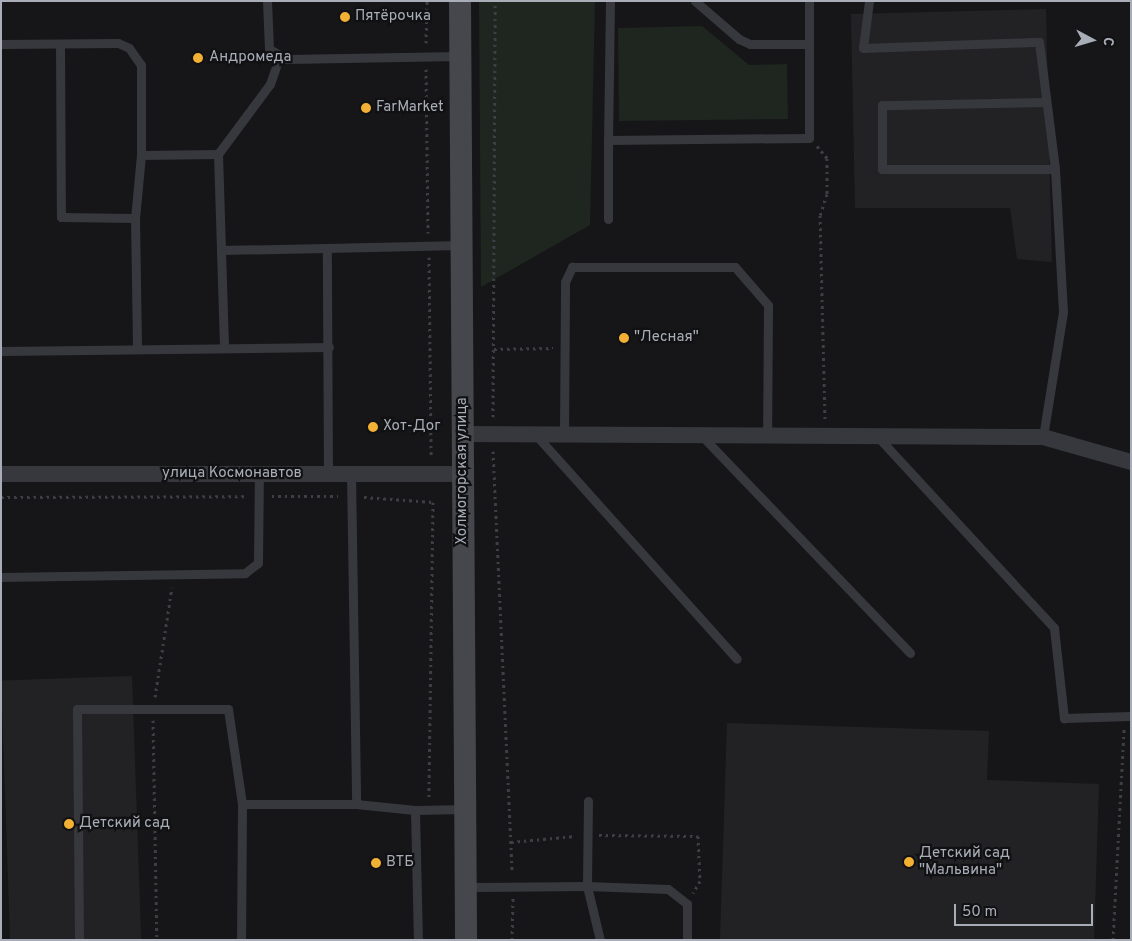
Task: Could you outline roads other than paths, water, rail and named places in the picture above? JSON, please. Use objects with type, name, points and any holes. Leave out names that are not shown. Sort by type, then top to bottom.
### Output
[{"type":"street","name":"Холмогорская улица","points":[[460,1],[466,940]]},
{"type":"street","points":[[462,434],[1043,437],[1131,462]]},
{"type":"street","name":"улица Космонавтов","points":[[1,474],[462,474]]},
{"type":"lane","points":[[267,1],[269,50],[287,59],[460,56]]},
{"type":"lane","points":[[608,219],[610,1]]},
{"type":"lane","points":[[695,1],[739,39],[750,44],[809,44]]},
{"type":"lane","points":[[608,140],[809,138],[810,1]]},
{"type":"lane","points":[[869,1],[863,48],[1039,42],[1045,102],[1055,169],[1062,312],[1043,437]]},
{"type":"lane","points":[[1,44],[118,43],[137,55],[141,64],[141,155],[135,218],[137,349]]},
{"type":"lane","points":[[60,44],[61,217],[135,218]]},
{"type":"lane","points":[[224,348],[218,154],[270,84],[280,55]]},
{"type":"lane","points":[[1045,102],[882,105],[882,168],[1055,169]]},
{"type":"lane","points":[[141,155],[218,154]]},
{"type":"lane","points":[[221,250],[461,246]]},
{"type":"lane","points":[[327,248],[328,474]]},
{"type":"lane","points":[[564,434],[565,282],[572,267],[735,267],[768,305],[768,435]]},
{"type":"lane","points":[[1,351],[328,347]]},
{"type":"lane","points":[[535,434],[737,659]]},
{"type":"lane","points":[[700,435],[910,653]]},
{"type":"lane","points":[[877,436],[1054,628],[1064,718],[1128,716]]},
{"type":"lane","points":[[1,577],[245,573],[258,563],[259,474]]},
{"type":"lane","points":[[351,474],[356,804]]},
{"type":"lane","points":[[79,939],[77,709],[228,709],[242,804],[241,940]]},
{"type":"lane","points":[[588,801],[587,886],[600,940]]},
{"type":"lane","points":[[242,804],[356,804],[416,810],[465,809]]},
{"type":"lane","points":[[416,810],[418,940]]},
{"type":"lane","points":[[466,887],[587,886],[668,889],[687,904],[688,940]]},
{"type":"place","name":"Пятёрочка","points":[[345,17]]},
{"type":"place","name":"Андромеда","points":[[198,58]]},
{"type":"place","name":"FarMarket","points":[[366,108]]},
{"type":"place","name":"\"Лесная\"","points":[[624,338]]},
{"type":"place","name":"Хот-Дог","points":[[373,427]]},
{"type":"place","name":"Детский сад","points":[[69,824]]},
{"type":"place","name":"Детский сад \"Мальвина\"","points":[[909,862]]},
{"type":"place","name":"ВТБ","points":[[376,863]]}]
